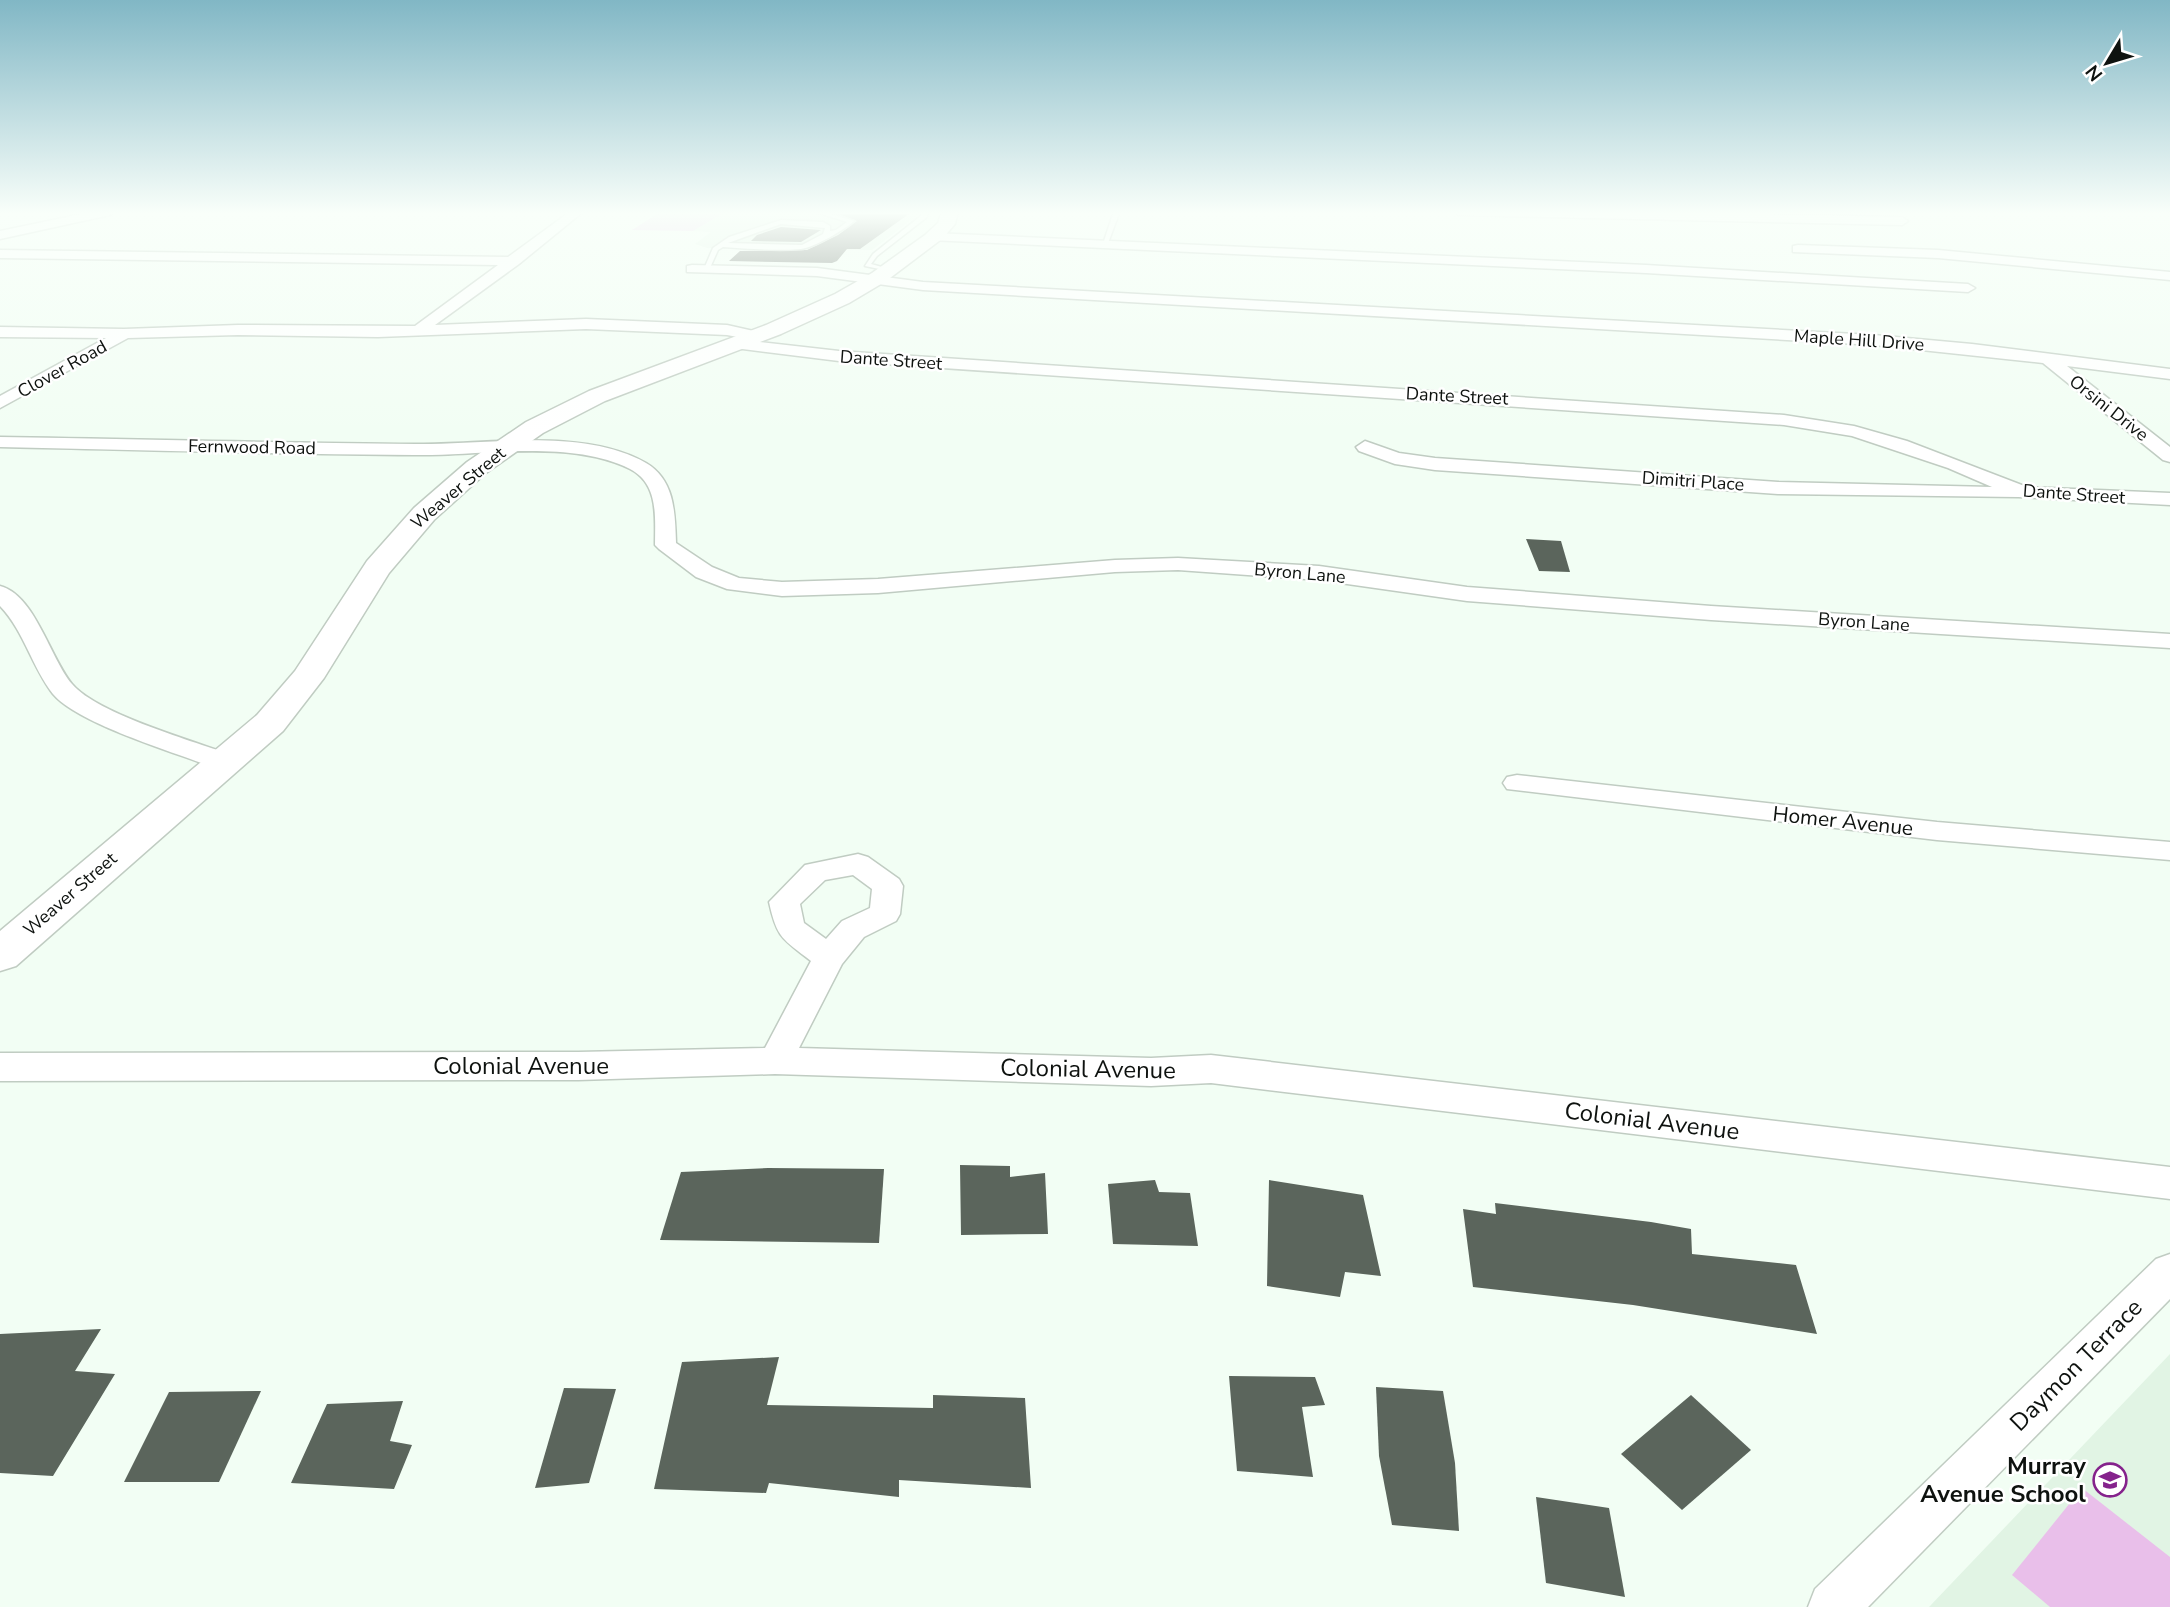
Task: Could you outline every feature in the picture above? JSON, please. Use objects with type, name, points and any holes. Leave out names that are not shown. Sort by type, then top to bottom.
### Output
[{"type":"main road","name":"Weaver Street","points":[[0,955],[270,723],[306,680],[376,569],[407,530],[444,495],[503,449],[543,421],[596,396],[795,320],[860,286]]},
{"type":"street","points":[[417,331],[479,286]]},
{"type":"street","name":"Maple Hill Drive","points":[[923,286],[1874,340],[1972,349],[2170,374]]},
{"type":"street","points":[[1958,286],[1968,288]]},
{"type":"street","name":"Dante Street","points":[[0,332],[124,334],[238,330],[417,331],[524,324],[619,324],[727,330],[743,340],[839,356],[1520,400],[1784,420],[1854,432],[1901,445],[1955,464],[2024,494],[2170,499]]},
{"type":"street","name":"Clover Road","points":[[0,403],[124,334]]},
{"type":"street","name":"Orsini Drive","points":[[2048,359],[2170,456]]},
{"type":"street","name":"Fernwood Road","points":[[0,442],[503,449]]},
{"type":"street","name":"Dimitri Place","points":[[1365,447],[1395,458],[1435,464],[1778,488],[2024,494]]},
{"type":"street","name":"Byron Lane","points":[[503,449],[601,453],[638,466],[658,482],[664,498],[666,545],[704,572],[735,584],[759,587],[782,589],[878,586],[1115,566],[1178,564],[1319,573],[1467,594],[2170,641]]},
{"type":"street","points":[[0,593],[24,618],[38,649],[64,691],[108,719],[225,762]]},
{"type":"street","name":"Homer Avenue","points":[[1517,783],[1937,831],[2170,850]]},
{"type":"street","points":[[775,1061],[829,958]]},
{"type":"street","name":"Colonial Avenue","points":[[0,1067],[578,1066],[775,1061],[1152,1072],[1211,1069],[2170,1183]]},
{"type":"street","name":"Daymon Terrace","points":[[1833,1607],[2170,1272]]},
{"type":"shaded area","name":"Murray Avenue School","points":[[2170,1354],[2170,1607],[1929,1607]]},
{"type":"shaded area","points":[[2082,1488],[2170,1557],[2170,1607],[2050,1607],[2012,1575]]},
{"type":"building","points":[[1526,539],[1561,541],[1570,572],[1539,571]]},
{"type":"building","points":[[960,1165],[1010,1166],[1010,1177],[1045,1173],[1048,1234],[961,1235]]},
{"type":"building","points":[[768,1168],[884,1169],[879,1243],[660,1240],[681,1172]]},
{"type":"building","points":[[1155,1180],[1159,1192],[1190,1193],[1198,1246],[1113,1244],[1108,1184]]},
{"type":"building","points":[[1269,1180],[1363,1195],[1381,1276],[1345,1272],[1340,1297],[1267,1286]]},
{"type":"building","points":[[1495,1203],[1691,1229],[1692,1254],[1796,1265],[1817,1334],[1633,1305],[1473,1287],[1463,1209],[1496,1214]]},
{"type":"building","points":[[101,1329],[75,1371],[115,1374],[53,1476],[0,1473],[0,1334]]},
{"type":"building","points":[[779,1357],[767,1405],[933,1408],[933,1395],[1025,1398],[1031,1488],[899,1480],[899,1497],[769,1483],[766,1493],[654,1489],[682,1362]]},
{"type":"building","points":[[1229,1376],[1315,1377],[1325,1405],[1302,1407],[1313,1477],[1237,1471]]},
{"type":"building","points":[[1376,1387],[1443,1391],[1455,1463],[1459,1531],[1392,1525],[1379,1456]]},
{"type":"building","points":[[564,1388],[616,1389],[589,1483],[535,1488]]},
{"type":"building","points":[[261,1391],[219,1482],[124,1482],[169,1392]]},
{"type":"building","points":[[1691,1395],[1751,1450],[1682,1510],[1621,1454]]},
{"type":"building","points":[[403,1401],[390,1441],[412,1445],[394,1489],[291,1483],[327,1404]]},
{"type":"building","points":[[1536,1497],[1609,1508],[1625,1597],[1546,1583]]},
{"type":"place","name":"Murray Avenue School","points":[[2110,1480]]}]
